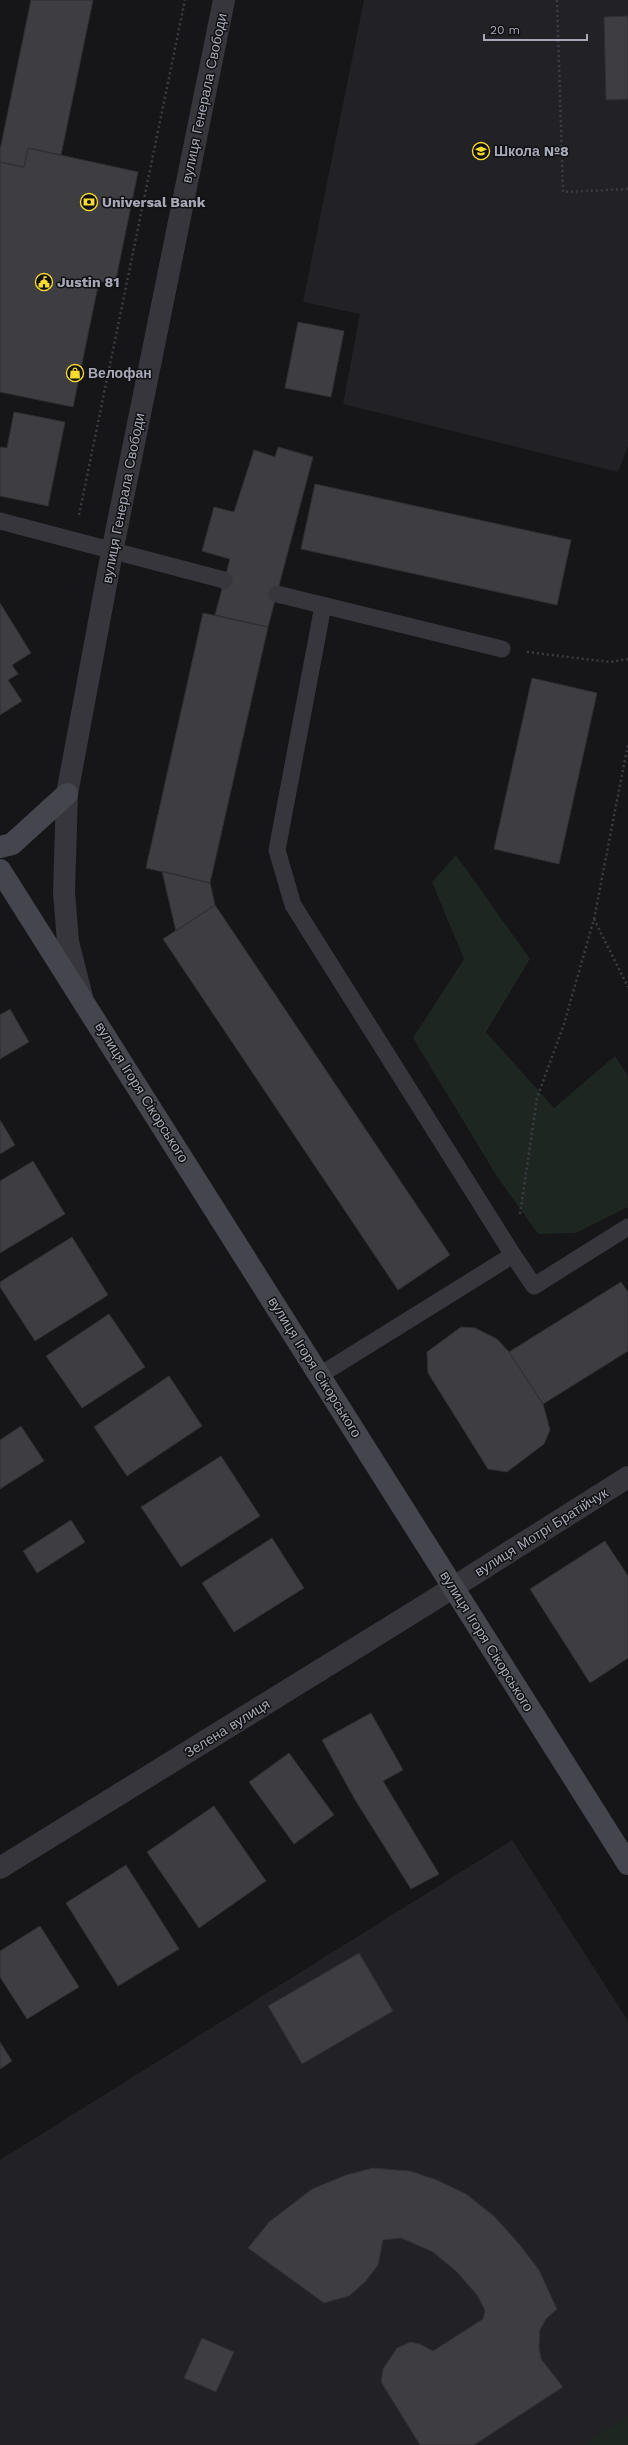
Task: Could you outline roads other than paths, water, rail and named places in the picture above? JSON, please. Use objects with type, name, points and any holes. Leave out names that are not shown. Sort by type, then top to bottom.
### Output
[{"type":"street","name":"вулиця Генерала Свободи","points":[[83,999],[68,942],[64,892],[67,794],[112,552],[224,0]]},
{"type":"street","points":[[0,848],[12,844],[67,794]]},
{"type":"street","name":"вулиця Ігоря Сікорського","points":[[0,870],[83,999],[628,1864]]},
{"type":"street","name":"вулиця Мотрі Братійчук","points":[[454,1588],[628,1477]]},
{"type":"street","name":"Зелена вулиця","points":[[0,1868],[454,1588]]},
{"type":"lane","points":[[0,521],[112,552],[224,580]]},
{"type":"lane","points":[[277,594],[502,649]]},
{"type":"lane","points":[[323,606],[277,850],[293,905],[534,1286],[628,1227]]},
{"type":"lane","points":[[320,1375],[513,1255]]},
{"type":"place","name":"Школа №8","points":[[481,151]]},
{"type":"place","name":"Universal Bank","points":[[89,202]]},
{"type":"place","name":"Justin 81","points":[[44,282]]},
{"type":"place","name":"Велофан","points":[[75,373]]}]
